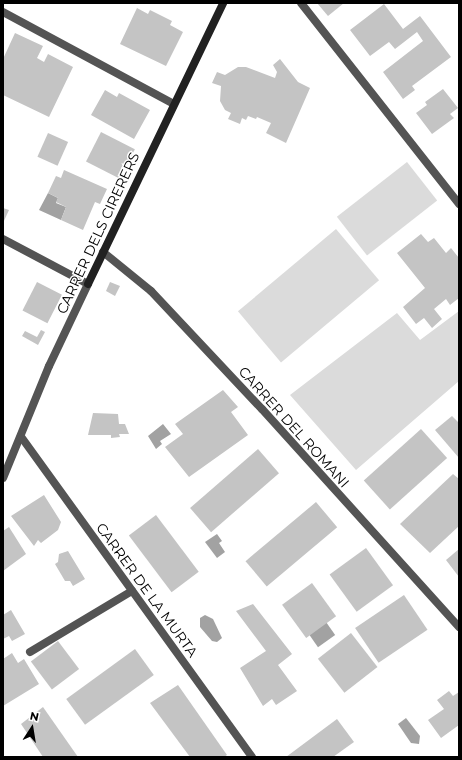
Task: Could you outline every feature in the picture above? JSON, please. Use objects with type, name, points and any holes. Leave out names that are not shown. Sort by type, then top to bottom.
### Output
[{"type":"street","name":"CARRER DELS CIRERERS","points":[[3,478],[22,438],[50,366],[103,252],[223,3]]},
{"type":"street","points":[[301,3],[459,204]]},
{"type":"street","points":[[3,12],[174,104]]},
{"type":"street","points":[[3,239],[88,284]]},
{"type":"street","name":"CARRER DEL ROMANI","points":[[103,252],[151,291],[262,409],[459,627]]},
{"type":"street","name":"CARRER DE LA MURTA","points":[[22,438],[252,757]]},
{"type":"street","points":[[30,652],[132,591]]},
{"type":"shaded area","points":[[407,162],[437,201],[367,255],[337,217]]},
{"type":"shaded area","points":[[48,193],[58,198],[56,203],[66,207],[61,220],[39,210]]},
{"type":"shaded area","points":[[336,229],[379,280],[281,363],[238,311]]},
{"type":"shaded area","points":[[459,311],[459,381],[356,470],[290,395],[397,313],[420,340]]},
{"type":"shaded area","points":[[163,424],[171,434],[160,441],[162,444],[156,449],[148,436]]},
{"type":"shaded area","points":[[217,534],[222,541],[219,543],[225,552],[217,558],[205,542]]},
{"type":"shaded area","points":[[205,615],[213,619],[222,638],[217,642],[212,641],[200,627],[200,618]]},
{"type":"shaded area","points":[[326,622],[335,635],[318,647],[309,634]]},
{"type":"shaded area","points":[[406,718],[420,736],[419,744],[411,743],[398,724]]},
{"type":"building","points":[[317,3],[344,3],[328,16]]},
{"type":"building","points":[[384,4],[403,29],[420,16],[451,57],[412,86],[415,90],[403,99],[383,72],[423,41],[417,32],[395,49],[389,42],[370,56],[350,30]]},
{"type":"building","points":[[137,8],[148,14],[150,10],[172,21],[170,25],[183,32],[166,66],[120,44]]},
{"type":"building","points":[[15,33],[43,46],[37,58],[44,62],[48,54],[73,67],[49,117],[3,95],[3,59]]},
{"type":"building","points":[[280,59],[298,82],[310,88],[286,143],[266,133],[271,123],[257,117],[256,119],[248,116],[246,120],[242,118],[240,124],[228,119],[231,113],[225,110],[220,101],[221,86],[212,83],[217,72],[225,75],[238,67],[246,67],[275,78],[277,72],[273,65]]},
{"type":"building","points":[[443,89],[458,108],[450,114],[454,118],[432,134],[416,113],[427,105],[425,102]]},
{"type":"building","points":[[105,90],[117,97],[119,93],[150,110],[134,139],[91,115]]},
{"type":"building","points":[[101,132],[135,149],[120,179],[86,161]]},
{"type":"building","points":[[48,133],[68,142],[58,166],[37,157]]},
{"type":"building","points":[[64,170],[107,189],[100,204],[95,202],[83,230],[61,220],[66,207],[56,202],[58,198],[48,193],[56,176],[61,178]]},
{"type":"building","points":[[3,208],[9,210],[3,223]]},
{"type":"building","points":[[421,234],[428,242],[434,238],[446,253],[451,248],[459,258],[459,298],[450,305],[446,299],[434,309],[442,319],[432,328],[424,318],[416,324],[403,307],[425,288],[397,253]]},
{"type":"building","points":[[37,282],[62,295],[47,323],[22,311]]},
{"type":"building","points":[[110,282],[120,286],[115,296],[106,291]]},
{"type":"building","points":[[41,330],[45,332],[38,345],[22,336],[25,331],[37,337]]},
{"type":"building","points":[[223,390],[238,407],[231,412],[248,435],[189,477],[165,447],[183,434],[175,424]]},
{"type":"building","points":[[93,413],[118,414],[119,424],[125,424],[129,434],[119,434],[120,437],[111,438],[111,435],[88,435]]},
{"type":"building","points":[[452,416],[459,423],[459,458],[435,430]]},
{"type":"building","points":[[421,429],[447,458],[390,510],[364,481]]},
{"type":"building","points":[[258,449],[279,473],[211,532],[190,508]]},
{"type":"building","points":[[453,474],[459,479],[459,526],[430,553],[400,524]]},
{"type":"building","points":[[44,495],[61,522],[58,530],[41,543],[38,540],[34,546],[11,516]]},
{"type":"building","points":[[316,502],[337,527],[267,586],[246,561]]},
{"type":"building","points":[[156,515],[199,572],[172,592],[129,535]]},
{"type":"building","points":[[9,527],[26,554],[3,571],[3,531]]},
{"type":"building","points":[[366,548],[393,585],[357,612],[330,574]]},
{"type":"building","points":[[459,549],[459,577],[446,560]]},
{"type":"building","points":[[68,551],[85,579],[73,586],[70,581],[65,581],[55,564],[58,562],[59,554]]},
{"type":"building","points":[[312,583],[336,616],[306,638],[282,605]]},
{"type":"building","points":[[404,595],[427,630],[379,663],[355,628]]},
{"type":"building","points":[[253,604],[292,654],[278,665],[297,691],[276,705],[272,699],[263,706],[240,668],[266,651],[236,611]]},
{"type":"building","points":[[11,610],[25,634],[12,641],[9,636],[3,639],[3,615]]},
{"type":"building","points":[[351,633],[377,667],[344,693],[318,659]]},
{"type":"building","points":[[58,641],[79,669],[52,689],[31,661]]},
{"type":"building","points":[[135,649],[154,675],[85,725],[66,699]]},
{"type":"building","points":[[12,653],[18,663],[24,659],[39,684],[3,706],[3,659]]},
{"type":"building","points":[[178,685],[227,755],[224,757],[190,757],[150,703]]},
{"type":"building","points":[[449,691],[453,696],[459,692],[459,725],[441,738],[428,720],[444,709],[437,700]]},
{"type":"building","points":[[43,707],[78,757],[43,757],[21,724]]},
{"type":"building","points":[[337,719],[354,742],[333,757],[286,757]]}]
